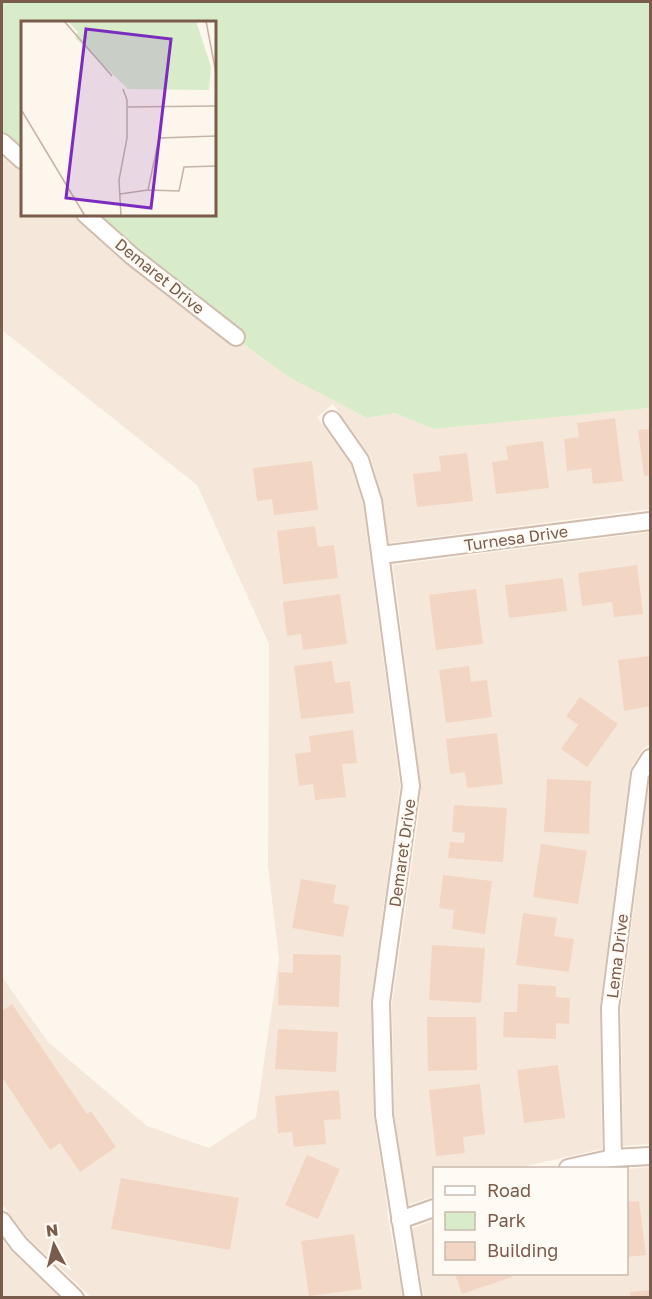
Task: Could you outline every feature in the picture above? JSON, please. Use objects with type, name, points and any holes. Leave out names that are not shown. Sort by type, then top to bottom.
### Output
[{"type":"street","points":[[2,142],[21,159]]},
{"type":"street","name":"Demaret Drive","points":[[87,216],[132,256],[236,337]]},
{"type":"street","name":"Demaret Drive","points":[[332,420],[360,460],[373,501],[411,786],[381,1002],[384,1115],[413,1298]]},
{"type":"street","name":"Turnesa Drive","points":[[381,555],[651,521]]},
{"type":"street","name":"Lema Drive","points":[[613,1158],[610,1008],[640,774],[651,758]]},
{"type":"street","points":[[572,1167],[613,1158],[651,1156]]},
{"type":"street","points":[[400,1220],[433,1209]]},
{"type":"street","points":[[2,1221],[19,1244],[75,1298]]},
{"type":"shaded area","points":[[2,143],[21,160],[21,216],[88,216],[231,335],[289,377],[367,418],[395,413],[434,429],[650,408],[650,509],[389,543],[382,498],[370,456],[333,404],[317,417],[351,465],[363,504],[400,786],[371,1000],[374,1117],[387,1213],[403,1297],[91,1297],[26,1236],[2,1204],[2,977],[48,1042],[147,1126],[209,1148],[256,1117],[279,959],[268,866],[269,644],[197,485],[2,330]]},
{"type":"shaded area","points":[[650,532],[650,744],[642,750],[630,771],[600,1006],[602,1149],[521,1167],[433,1167],[433,1196],[407,1205],[394,1114],[392,1004],[421,787],[393,565]]},
{"type":"shaded area","points":[[650,776],[650,1144],[623,1146],[621,1009]]},
{"type":"shaded area","points":[[650,1167],[650,1297],[424,1297],[411,1229],[433,1220],[433,1275],[628,1275],[628,1169]]},
{"type":"shaded area","points":[[2,1239],[11,1251],[60,1297],[2,1297]]},
{"type":"green space","points":[[2,2],[650,2],[650,408],[434,429],[395,413],[367,418],[289,377],[231,335],[88,216],[216,216],[216,21],[21,21],[21,160],[2,143]]},
{"type":"building","points":[[615,418],[623,481],[593,484],[591,468],[567,471],[564,439],[579,437],[577,423]]},
{"type":"building","points":[[650,429],[650,475],[644,476],[638,430]]},
{"type":"building","points":[[543,441],[549,488],[496,494],[492,462],[508,460],[506,446]]},
{"type":"building","points":[[467,453],[473,501],[417,507],[413,474],[441,471],[439,456]]},
{"type":"building","points":[[312,461],[318,510],[274,515],[272,499],[257,501],[253,468]]},
{"type":"building","points":[[315,526],[318,547],[334,545],[338,578],[283,584],[277,531]]},
{"type":"building","points":[[637,565],[643,614],[614,617],[612,602],[582,606],[578,573]]},
{"type":"building","points":[[563,578],[567,611],[509,618],[505,585]]},
{"type":"building","points":[[476,589],[483,644],[436,650],[429,595]]},
{"type":"building","points":[[340,594],[347,644],[303,650],[301,634],[287,636],[283,602]]},
{"type":"building","points":[[650,656],[650,706],[624,711],[618,660]]},
{"type":"building","points":[[332,661],[335,683],[350,681],[354,713],[301,719],[294,666]]},
{"type":"building","points":[[469,666],[471,682],[487,680],[492,717],[446,723],[439,670]]},
{"type":"building","points":[[580,697],[618,724],[587,767],[561,749],[578,725],[566,716]]},
{"type":"building","points":[[353,730],[357,763],[342,764],[346,797],[315,800],[313,784],[299,786],[295,754],[311,752],[309,736]]},
{"type":"building","points":[[497,733],[503,784],[467,788],[465,772],[450,774],[446,739]]},
{"type":"building","points":[[547,779],[591,781],[589,834],[544,832]]},
{"type":"building","points":[[454,805],[507,808],[503,862],[448,858],[450,842],[464,843],[465,833],[452,832]]},
{"type":"building","points":[[541,844],[587,851],[578,904],[533,897]]},
{"type":"building","points":[[443,875],[492,881],[485,934],[452,929],[454,910],[439,908]]},
{"type":"building","points":[[301,879],[336,885],[333,903],[349,906],[343,937],[292,928]]},
{"type":"building","points":[[523,913],[557,918],[554,936],[574,939],[569,972],[516,965]]},
{"type":"building","points":[[432,945],[485,948],[481,1003],[429,1000]]},
{"type":"building","points":[[293,954],[341,955],[339,1007],[278,1005],[279,972],[293,973]]},
{"type":"building","points":[[518,984],[556,986],[556,997],[570,998],[569,1024],[556,1023],[556,1039],[503,1037],[504,1012],[517,1012]]},
{"type":"building","points":[[12,1004],[87,1114],[91,1111],[116,1147],[80,1172],[60,1143],[50,1150],[2,1077],[2,1011]]},
{"type":"building","points":[[427,1017],[476,1017],[477,1070],[428,1071]]},
{"type":"building","points":[[278,1029],[338,1032],[336,1072],[275,1069]]},
{"type":"building","points":[[558,1065],[565,1118],[524,1123],[517,1070]]},
{"type":"building","points":[[480,1084],[485,1134],[463,1137],[465,1153],[436,1156],[429,1090]]},
{"type":"building","points":[[339,1090],[341,1119],[324,1120],[326,1144],[294,1147],[292,1132],[278,1133],[275,1096]]},
{"type":"building","points":[[307,1155],[340,1169],[318,1219],[285,1205]]},
{"type":"building","points":[[121,1178],[239,1198],[230,1250],[111,1229]]},
{"type":"building","points":[[639,1201],[646,1255],[628,1257],[628,1202]]},
{"type":"building","points":[[354,1234],[362,1289],[309,1296],[301,1241]]},
{"type":"building","points":[[455,1275],[511,1275],[512,1277],[462,1294]]},
{"type":"building","points":[[650,1290],[650,1298],[631,1298],[630,1292]]}]
